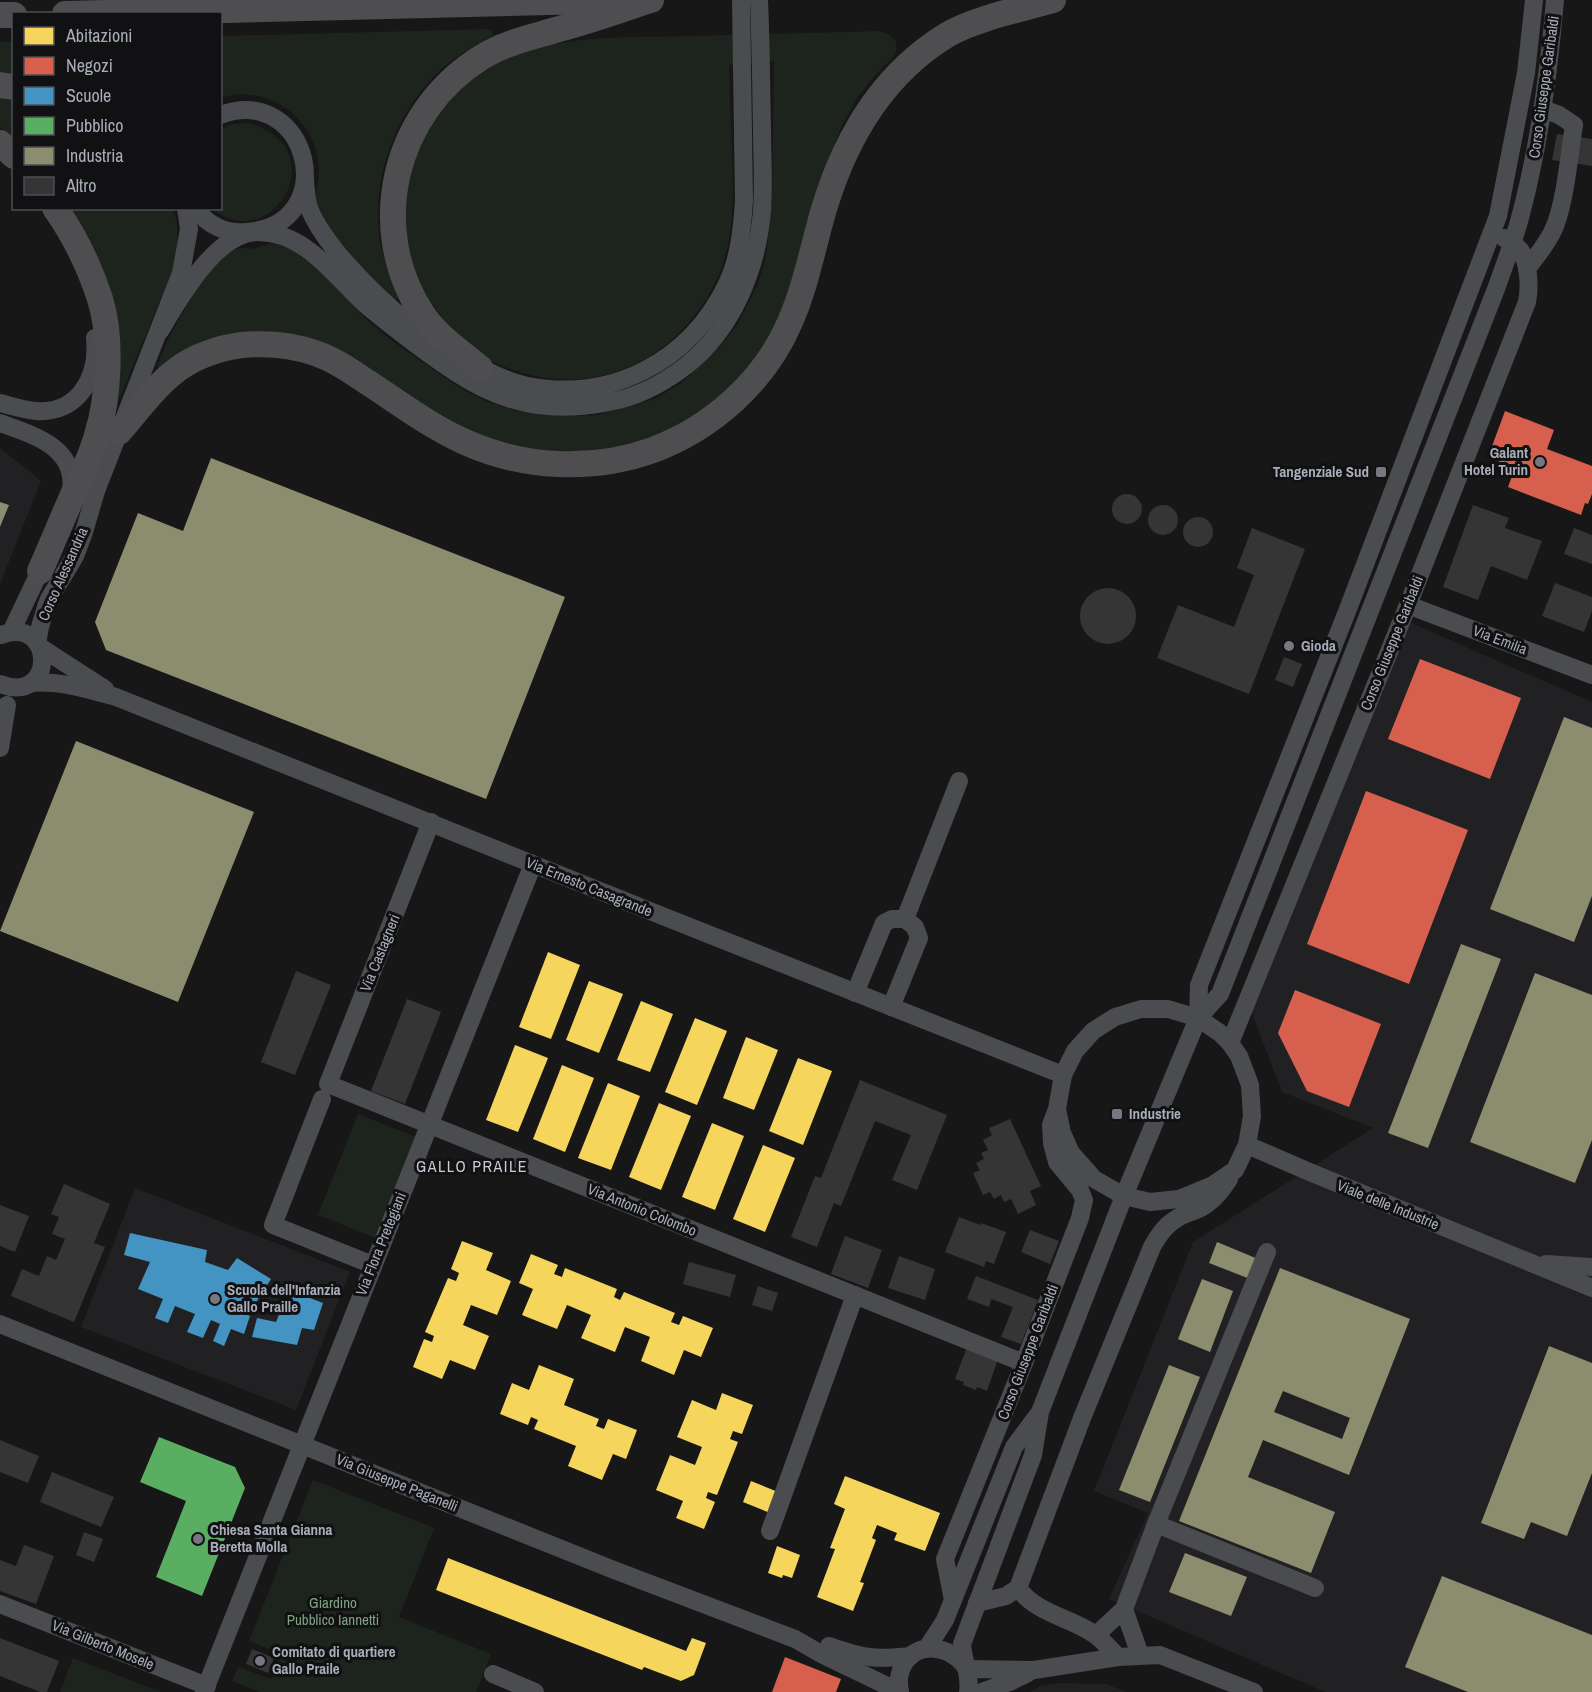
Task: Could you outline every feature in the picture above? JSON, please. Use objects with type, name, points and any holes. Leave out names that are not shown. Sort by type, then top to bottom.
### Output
[{"type":"highway","points":[[145,12],[626,0]]},
{"type":"highway","points":[[480,368],[443,337],[424,316],[401,273],[396,249],[393,204],[403,154],[415,126],[445,86],[483,56],[528,37],[651,0]]},
{"type":"highway","points":[[119,432],[165,379],[181,367],[225,349],[252,344],[271,344],[316,353],[351,372],[437,428],[463,441],[510,458],[533,462],[580,464],[605,462],[628,458],[674,441],[712,418],[746,389],[782,339],[800,296],[833,180],[855,133],[883,92],[917,56],[949,33],[1053,0]]},
{"type":"highway","points":[[0,143],[12,154]]},
{"type":"highway","points":[[40,570],[98,435],[107,366],[101,301],[74,240],[56,210]]},
{"type":"street","points":[[196,210],[212,224],[226,231],[256,232],[287,238],[307,249],[322,260],[363,302],[399,332],[452,370],[491,393],[528,404],[572,408],[637,395],[674,375],[695,358],[722,327],[744,287],[756,248],[762,212],[752,66],[741,0]]},
{"type":"street","points":[[222,114],[242,110],[255,111],[268,115],[290,131],[301,148],[306,167],[306,198],[314,218],[331,244],[381,300],[434,342],[480,368],[527,386],[573,390],[598,387],[635,376],[650,368],[686,341],[714,308],[727,285],[741,232],[752,66],[759,0]]},
{"type":"street","name":"Corso Giuseppe Garibaldi","points":[[1198,1018],[1199,985],[1493,232],[1513,146],[1526,73],[1533,7]]},
{"type":"street","name":"Corso Giuseppe Garibaldi","points":[[968,1692],[969,1678],[962,1644],[1033,1455],[1040,1412],[1124,1196],[1198,1018],[1220,994],[1497,289],[1522,212],[1539,135],[1555,8]]},
{"type":"street","points":[[1527,269],[1545,244],[1560,209],[1574,124],[1543,109]]},
{"type":"street","points":[[160,331],[190,281],[206,263],[225,244],[280,223],[300,198],[305,180]]},
{"type":"street","points":[[96,491],[181,273],[189,229],[186,210]]},
{"type":"street","name":"Corso Giuseppe Garibaldi","points":[[1230,1043],[1408,605],[1527,302],[1529,295],[1527,269],[1520,250],[1493,232]]},
{"type":"street","points":[[0,402],[21,409],[38,411],[53,409],[66,405],[77,397],[91,377],[96,348],[93,322],[74,240]]},
{"type":"street","points":[[0,423],[44,442],[64,457],[72,478],[69,504]]},
{"type":"street","name":"Corso Alessandria","points":[[6,634],[40,570],[96,491]]},
{"type":"street","name":"Corso Alessandria","points":[[3,711],[15,685],[39,674],[42,667],[43,660],[38,645],[39,627],[45,607],[75,556],[96,491]]},
{"type":"street","name":"Via Emilia","points":[[1408,605],[1592,675]]},
{"type":"street","name":"Via Ernesto Casagrande","points":[[6,634],[20,632],[28,635],[38,645],[116,697]]},
{"type":"street","name":"Via Ernesto Casagrande","points":[[15,685],[45,682],[69,685],[116,697],[1063,1075]]},
{"type":"street","points":[[0,748],[3,711]]},
{"type":"street","points":[[904,919],[959,781]]},
{"type":"street","name":"Via Castagneri","points":[[373,1265],[273,1224],[431,822]]},
{"type":"street","name":"Via Flora Pretegiani","points":[[206,1689],[533,864]]},
{"type":"street","points":[[855,993],[884,923],[892,919],[904,919],[915,927],[919,938],[891,1007]]},
{"type":"street","name":"Corso Giuseppe Garibaldi","points":[[953,1600],[945,1559],[1024,1363],[1080,1218],[1084,1200],[1080,1190],[1057,1162],[1052,1143],[1051,1125],[1057,1108],[1063,1075],[1075,1051],[1087,1037],[1115,1017],[1141,1009],[1168,1009],[1198,1018],[1220,1033],[1239,1056],[1250,1085],[1252,1116],[1247,1145],[1220,1193],[1198,1210],[1182,1215],[1162,1229],[1152,1247],[1018,1588]]},
{"type":"street","name":"Via Antonio Colombo","points":[[325,1091],[429,1125],[1024,1363]]},
{"type":"street","name":"Corso Giuseppe Garibaldi","points":[[1057,1108],[1062,1132],[1071,1153],[1094,1179],[1124,1196],[1150,1202],[1179,1199],[1213,1185],[1235,1170]]},
{"type":"street","name":"Viale delle Industrie","points":[[1247,1145],[1592,1288]]},
{"type":"street","points":[[1096,1635],[1124,1609],[1156,1524],[1267,1252]]},
{"type":"street","name":"Viale delle Industrie","points":[[1529,1263],[1592,1267]]},
{"type":"street","points":[[770,1531],[855,1295]]},
{"type":"street","name":"Via Giuseppe Paganelli","points":[[0,1324],[614,1570],[795,1639],[871,1685],[900,1692]]},
{"type":"street","name":"Corso Giuseppe Garibaldi","points":[[900,1692],[899,1679],[903,1667],[941,1628],[1014,1447],[1040,1412]]},
{"type":"street","points":[[1156,1524],[1315,1588]]},
{"type":"street","points":[[977,1603],[1006,1596],[1018,1588],[1036,1606],[1096,1635],[1118,1657]]},
{"type":"street","name":"Via Gilberto Mosele","points":[[0,1604],[206,1689]]},
{"type":"street","points":[[1124,1609],[1140,1655]]},
{"type":"street","name":"Via Giuseppe Paganelli","points":[[795,1639],[826,1645],[859,1656],[884,1659],[919,1652]]},
{"type":"street","points":[[919,1652],[938,1648],[948,1651],[958,1657],[965,1667],[1034,1670],[1118,1657],[1160,1655],[1254,1692]]},
{"type":"street","points":[[982,1692],[1034,1670]]},
{"type":"street","points":[[493,1674],[536,1692]]},
{"type":"shaded area","points":[[0,448],[41,481],[0,584]]},
{"type":"shaded area","points":[[1402,619],[1592,702],[1592,1692],[1325,1692],[1109,1599],[1148,1513],[1094,1491],[1193,1242],[1373,1128],[1282,1092],[1247,1000]]},
{"type":"shaded area","name":"Scuola dell'Infanzia Gallo Praille","points":[[135,1188],[350,1272],[296,1410],[81,1327]]},
{"type":"shaded area","points":[[1060,1683],[1107,1684],[1126,1692],[1030,1692],[1041,1686]]},
{"type":"green space","points":[[491,29],[493,35],[462,54],[433,77],[405,115],[394,137],[380,183],[378,207],[379,231],[385,261],[398,298],[394,301],[360,266],[321,219],[316,206],[318,156],[308,131],[299,120],[278,103],[266,98],[244,94],[222,97],[222,36]]},
{"type":"green space","points":[[879,31],[895,40],[897,49],[893,57],[857,98],[842,125],[828,161],[780,322],[745,373],[716,405],[670,434],[591,456],[503,447],[445,421],[323,345],[158,369],[157,366],[169,337],[203,277],[231,250],[251,249],[271,244],[294,250],[321,272],[363,316],[388,338],[460,388],[488,402],[517,411],[571,416],[597,415],[657,398],[681,383],[720,346],[736,327],[758,284],[765,261],[772,197],[774,61],[729,65],[733,175],[731,222],[728,245],[717,278],[701,307],[680,332],[655,353],[626,368],[595,377],[562,379],[527,374],[488,360],[476,353],[459,337],[434,307],[415,272],[405,235],[404,221],[405,196],[415,156],[430,126],[449,101],[471,80],[497,63],[544,46],[593,39]]},
{"type":"green space","points":[[12,41],[12,74],[0,72],[0,42]]},
{"type":"green space","points":[[0,94],[12,96],[12,137],[0,127]]},
{"type":"green space","points":[[248,123],[275,136],[289,154],[292,174],[286,193],[273,209],[256,219],[235,220],[215,210],[222,210],[222,129],[232,124]]},
{"type":"green space","points":[[72,210],[173,210],[178,231],[173,269],[104,436],[93,253]]},
{"type":"green space","points":[[358,1114],[416,1137],[376,1238],[318,1215]]},
{"type":"green space","name":"Giardino Pubblico Iannetti","points":[[313,1480],[434,1528],[399,1617],[491,1654],[476,1692],[260,1692],[232,1681],[238,1667],[271,1679],[281,1654],[249,1641]]},
{"type":"green space","points":[[73,1658],[161,1692],[60,1692]]},
{"type":"building: Abitazioni","points":[[548,952],[580,965],[551,1039],[519,1027]]},
{"type":"building: Abitazioni","points":[[589,981],[623,994],[599,1053],[566,1040]]},
{"type":"building: Abitazioni","points":[[641,1001],[673,1014],[650,1072],[617,1060]]},
{"type":"building: Abitazioni","points":[[695,1018],[727,1031],[697,1105],[665,1092]]},
{"type":"building: Abitazioni","points":[[746,1037],[778,1050],[754,1110],[723,1098]]},
{"type":"building: Abitazioni","points":[[515,1045],[548,1058],[518,1132],[486,1120]]},
{"type":"building: Abitazioni","points":[[798,1058],[832,1071],[803,1145],[769,1131]]},
{"type":"building: Abitazioni","points":[[562,1065],[594,1078],[565,1152],[533,1139]]},
{"type":"building: Abitazioni","points":[[608,1083],[640,1096],[611,1170],[578,1158]]},
{"type":"building: Abitazioni","points":[[659,1103],[691,1116],[661,1190],[629,1177]]},
{"type":"building: Abitazioni","points":[[712,1123],[744,1136],[715,1210],[682,1197]]},
{"type":"building: Abitazioni","points":[[763,1145],[795,1158],[765,1232],[733,1219]]},
{"type":"building: Abitazioni","points":[[462,1241],[493,1253],[486,1270],[511,1281],[497,1315],[471,1305],[463,1325],[489,1336],[475,1370],[450,1360],[442,1379],[413,1367],[424,1339],[432,1342],[434,1336],[425,1332],[448,1278],[456,1281],[459,1273],[451,1269]]},
{"type":"building: Abitazioni","points":[[531,1254],[558,1265],[554,1274],[562,1277],[565,1268],[617,1289],[614,1297],[620,1300],[624,1292],[675,1313],[671,1322],[679,1325],[683,1316],[713,1328],[701,1357],[684,1350],[674,1375],[641,1361],[650,1337],[625,1327],[615,1352],[581,1338],[591,1315],[567,1305],[557,1329],[522,1315],[533,1289],[519,1283]]},
{"type":"building: Abitazioni","points":[[539,1365],[574,1379],[564,1405],[599,1419],[596,1426],[604,1429],[608,1419],[637,1430],[626,1459],[613,1454],[602,1480],[568,1466],[576,1446],[534,1429],[538,1420],[531,1417],[528,1425],[500,1414],[512,1383],[529,1390]]},
{"type":"building: Abitazioni","points":[[722,1393],[753,1405],[742,1434],[733,1431],[730,1439],[738,1442],[717,1495],[708,1492],[706,1498],[715,1502],[704,1529],[676,1518],[683,1501],[656,1490],[670,1455],[695,1465],[702,1447],[677,1437],[692,1400],[716,1410]]},
{"type":"building: Abitazioni","points":[[845,1476],[940,1513],[925,1551],[894,1540],[897,1533],[877,1525],[872,1538],[876,1540],[860,1582],[864,1583],[853,1611],[817,1597],[835,1549],[830,1548],[845,1509],[834,1504]]},
{"type":"building: Abitazioni","points":[[751,1481],[778,1492],[770,1513],[743,1502]]},
{"type":"building: Abitazioni","points":[[777,1546],[800,1555],[792,1578],[783,1575],[782,1578],[768,1573]]},
{"type":"building: Abitazioni","points":[[448,1558],[686,1651],[692,1638],[706,1643],[694,1675],[681,1681],[644,1667],[642,1670],[436,1590]]},
{"type":"building: Negozi","name":"Galant Hotel Turin","points":[[1505,411],[1554,430],[1547,449],[1592,466],[1592,494],[1588,504],[1585,503],[1581,515],[1508,487],[1515,468],[1488,457]]},
{"type":"building: Negozi","points":[[1420,659],[1521,698],[1490,779],[1388,739]]},
{"type":"building: Negozi","points":[[1366,791],[1468,830],[1409,984],[1307,944]]},
{"type":"building: Negozi","points":[[1295,990],[1381,1024],[1349,1107],[1307,1091],[1278,1033]]},
{"type":"building: Negozi","points":[[785,1657],[841,1679],[836,1692],[772,1692]]},
{"type":"building: Scuole","points":[[130,1233],[207,1250],[205,1262],[228,1270],[237,1258],[271,1279],[253,1307],[243,1303],[240,1312],[250,1316],[244,1334],[231,1329],[224,1346],[213,1341],[220,1324],[211,1320],[203,1338],[187,1332],[195,1314],[175,1306],[168,1323],[155,1318],[163,1299],[138,1289],[150,1262],[124,1255]]},
{"type":"building: Scuole","points":[[289,1290],[323,1303],[314,1330],[302,1328],[297,1345],[252,1337],[257,1318],[276,1322]]},
{"type":"building: Pubblico","name":"Chiesa Santa Gianna Beretta Molla","points":[[159,1437],[235,1467],[245,1488],[202,1596],[156,1577],[186,1501],[140,1482]]},
{"type":"building: Industria","points":[[211,458],[565,597],[486,799],[106,650],[95,622],[138,513],[183,531]]},
{"type":"building: Industria","points":[[0,502],[9,505],[0,527]]},
{"type":"building: Industria","points":[[1564,717],[1592,728],[1592,896],[1574,942],[1490,909]]},
{"type":"building: Industria","points":[[76,741],[254,812],[178,1002],[0,931]]},
{"type":"building: Industria","points":[[1461,944],[1501,959],[1428,1148],[1388,1133]]},
{"type":"building: Industria","points":[[1535,973],[1592,995],[1592,1140],[1575,1183],[1470,1142]]},
{"type":"building: Industria","points":[[1217,1242],[1258,1259],[1250,1279],[1209,1263]]},
{"type":"building: Industria","points":[[1280,1268],[1410,1319],[1349,1475],[1263,1440],[1248,1477],[1335,1512],[1311,1573],[1179,1521]],"holes":[[[1283,1391],[1350,1418],[1342,1439],[1274,1412]]]},
{"type":"building: Industria","points":[[1202,1279],[1233,1291],[1210,1352],[1178,1339]]},
{"type":"building: Industria","points":[[1549,1346],[1592,1363],[1592,1473],[1567,1536],[1531,1522],[1524,1539],[1481,1523]]},
{"type":"building: Industria","points":[[1169,1365],[1200,1377],[1150,1502],[1119,1490]]},
{"type":"building: Industria","points":[[1185,1553],[1247,1577],[1231,1616],[1169,1592]]},
{"type":"building: Industria","points":[[1442,1576],[1592,1635],[1592,1692],[1468,1692],[1405,1667]]},
{"type":"building: Altro","points":[[1557,134],[1592,139],[1592,166],[1552,160]]},
{"type":"building: Altro","points":[[1127,494],[1138,498],[1142,509],[1138,520],[1127,524],[1116,520],[1112,509],[1116,498]]},
{"type":"building: Altro","points":[[1163,505],[1174,509],[1178,520],[1174,531],[1163,535],[1152,531],[1148,520],[1152,509]]},
{"type":"building: Altro","points":[[1473,505],[1509,518],[1505,528],[1542,541],[1527,580],[1491,566],[1478,600],[1443,587]]},
{"type":"building: Altro","points":[[1198,517],[1208,522],[1213,532],[1208,542],[1198,547],[1188,542],[1183,532],[1188,522]]},
{"type":"building: Altro","points":[[1252,528],[1305,549],[1249,694],[1157,658],[1178,605],[1234,627],[1254,575],[1237,568]]},
{"type":"building: Altro","points":[[1574,528],[1592,535],[1592,564],[1564,554]]},
{"type":"building: Altro","points":[[1555,583],[1592,597],[1592,611],[1584,632],[1542,616]]},
{"type":"building: Altro","points":[[1108,588],[1123,593],[1131,601],[1136,616],[1131,631],[1123,639],[1108,644],[1093,639],[1085,631],[1080,616],[1085,601],[1093,593]]},
{"type":"building: Altro","points":[[1284,657],[1302,664],[1293,687],[1275,680]]},
{"type":"building: Altro","points":[[296,971],[331,985],[295,1075],[261,1062]]},
{"type":"building: Altro","points":[[407,999],[441,1012],[405,1104],[371,1091]]},
{"type":"building: Altro","points":[[860,1080],[947,1115],[917,1190],[892,1180],[911,1135],[875,1121],[841,1206],[834,1203],[817,1247],[791,1237],[815,1176],[821,1178]]},
{"type":"building: Altro","points":[[1010,1119],[1041,1186],[1030,1191],[1036,1205],[1018,1214],[1011,1199],[1004,1202],[1001,1195],[994,1199],[990,1192],[983,1195],[973,1173],[980,1170],[976,1163],[984,1159],[981,1153],[988,1150],[983,1140],[992,1135],[989,1128]]},
{"type":"building: Altro","points":[[64,1184],[110,1204],[94,1243],[105,1247],[74,1322],[11,1296],[22,1269],[39,1276],[47,1256],[56,1260],[65,1239],[52,1234],[59,1217],[51,1214]]},
{"type":"building: Altro","points":[[0,1205],[29,1216],[15,1252],[0,1246]]},
{"type":"building: Altro","points":[[959,1217],[1006,1232],[994,1264],[986,1261],[984,1267],[945,1252]]},
{"type":"building: Altro","points":[[1030,1230],[1059,1241],[1050,1264],[1021,1252]]},
{"type":"building: Altro","points":[[845,1236],[882,1250],[868,1288],[831,1274]]},
{"type":"building: Altro","points":[[899,1256],[935,1269],[925,1300],[888,1288]]},
{"type":"building: Altro","points":[[689,1262],[736,1275],[730,1297],[683,1284]]},
{"type":"building: Altro","points":[[976,1276],[1038,1300],[1021,1344],[1001,1337],[1013,1307],[991,1299],[989,1307],[967,1299]]},
{"type":"building: Altro","points":[[758,1286],[778,1293],[772,1311],[752,1305]]},
{"type":"building: Altro","points":[[967,1347],[998,1359],[987,1391],[977,1387],[976,1390],[955,1379]]},
{"type":"building: Altro","points":[[0,1440],[39,1456],[28,1483],[0,1472]]},
{"type":"building: Altro","points":[[52,1472],[114,1497],[101,1527],[40,1502]]},
{"type":"building: Altro","points":[[84,1532],[103,1539],[94,1562],[76,1555]]},
{"type":"building: Altro","points":[[24,1545],[54,1556],[36,1604],[0,1591],[0,1560],[16,1566]]},
{"type":"building: Altro","points":[[0,1638],[59,1661],[47,1692],[40,1692],[0,1676]]},
{"type":"building: Altro","name":"Comitato di quartiere Gallo Praile","points":[[252,1649],[274,1658],[268,1673],[246,1664]]},
{"type":"place","name":"Galant Hotel Turin","points":[[1540,462]]},
{"type":"place","name":"Tangenziale Sud","points":[[1381,472]]},
{"type":"place","name":"Gioda","points":[[1289,646]]},
{"type":"place","name":"Industrie","points":[[1117,1114]]},
{"type":"place","name":"Scuola dell'Infanzia Gallo Praille","points":[[215,1299]]},
{"type":"place","name":"Chiesa Santa Gianna Beretta Molla","points":[[198,1539]]},
{"type":"place","name":"Comitato di quartiere Gallo Praile","points":[[260,1661]]},
{"type":"district","name":"GALLO PRAILE","points":[[472,1166]]}]
